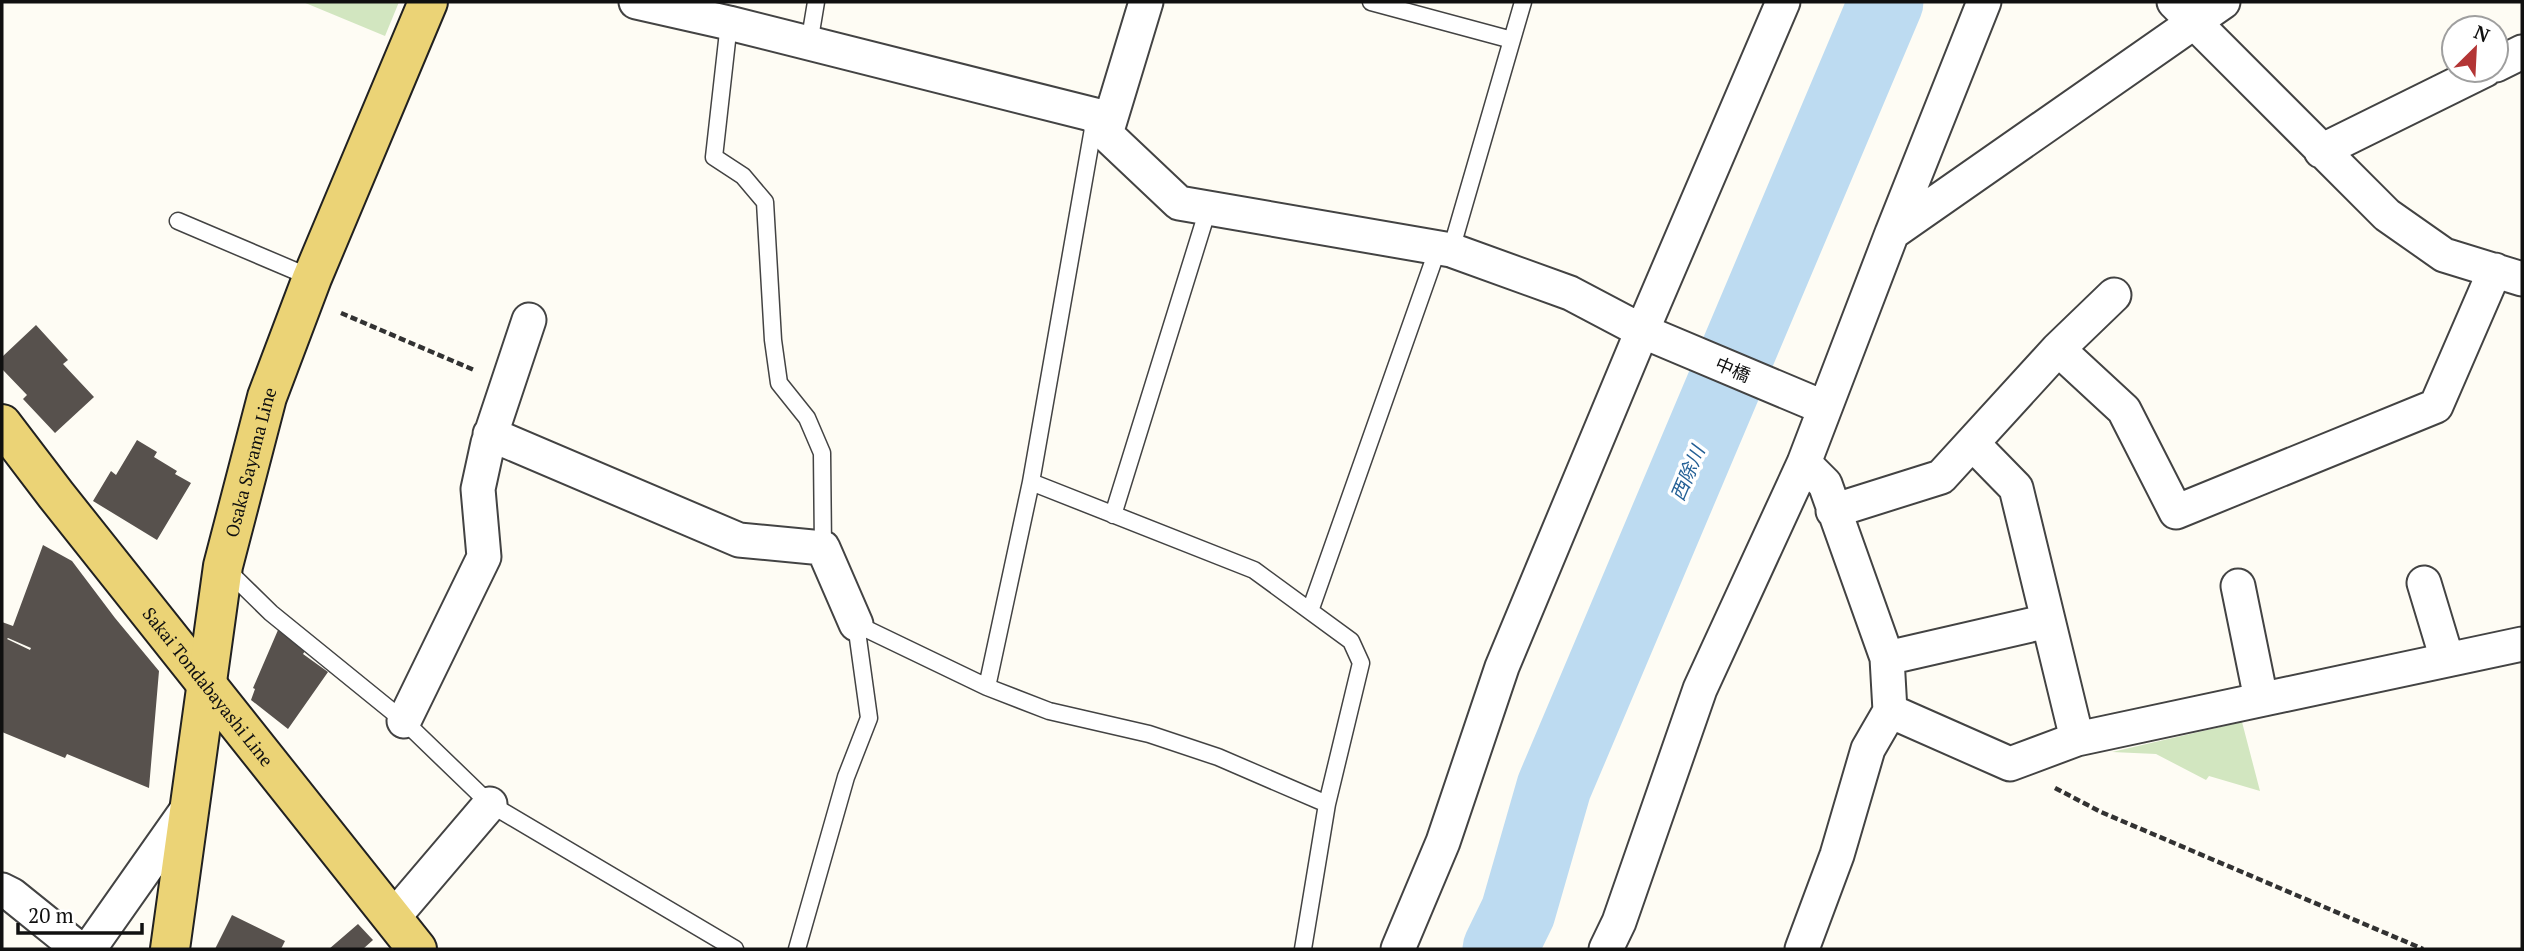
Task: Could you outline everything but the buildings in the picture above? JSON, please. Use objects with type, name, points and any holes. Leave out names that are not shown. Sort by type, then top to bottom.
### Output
[{"type":"main road","name":"Osaka Sayama Line","points":[[170,949],[223,566],[267,397],[308,288],[428,2]]},
{"type":"main road","name":"Sakai Tondabayashi Line","points":[[2,424],[417,949]]},
{"type":"street","points":[[653,4],[809,44],[1100,125],[1146,2]]},
{"type":"street","points":[[1398,949],[1443,842],[1502,667],[1783,2]]},
{"type":"street","points":[[1606,949],[1619,922],[1700,689],[1804,463],[1984,2]]},
{"type":"street","points":[[1892,233],[2183,12],[2223,2]]},
{"type":"street","points":[[2058,349],[2124,410],[2176,512],[2436,406],[2509,274],[2444,255],[2387,215],[2183,12]]},
{"type":"street","points":[[2321,151],[2457,84]]},
{"type":"street","name":"中橋","points":[[1100,125],[1179,203],[1445,249],[1570,293],[1643,331],[1824,408]]},
{"type":"street","points":[[1833,511],[1941,477],[2058,349],[2114,295]]},
{"type":"street","points":[[404,721],[484,557],[478,489],[490,434],[529,320]]},
{"type":"street","points":[[490,434],[740,540],[823,548],[856,624]]},
{"type":"street","points":[[1972,443],[2016,488],[2077,738]]},
{"type":"street","points":[[1802,949],[1837,855],[1868,749],[1890,711],[1887,658],[1825,484],[1804,463]]},
{"type":"street","points":[[2424,583],[2447,659]]},
{"type":"street","points":[[2238,586],[2261,699]]},
{"type":"street","points":[[1887,658],[2048,621]]},
{"type":"street","points":[[1890,711],[2010,764],[2077,738],[2522,644]]},
{"type":"street","points":[[89,949],[191,804]]},
{"type":"street","points":[[392,919],[490,804]]},
{"type":"street","points":[[2,890],[12,895],[79,949]]},
{"type":"lane","points":[[809,44],[816,2]]},
{"type":"lane","points":[[1371,2],[1512,40]]},
{"type":"lane","points":[[1310,611],[1445,249],[1523,2]]},
{"type":"lane","points":[[729,23],[715,157],[743,176],[765,202],[773,340],[779,383],[807,418],[822,453],[823,548]]},
{"type":"lane","points":[[987,687],[1031,482],[1100,125]]},
{"type":"lane","points":[[1114,515],[1208,209]]},
{"type":"lane","points":[[178,221],[308,288]]},
{"type":"lane","points":[[1031,482],[1254,570],[1351,641],[1361,663],[1327,804],[1303,949]]},
{"type":"lane","points":[[223,566],[271,613],[404,721],[490,804],[712,944],[735,949]]},
{"type":"lane","points":[[856,624],[987,687],[1049,711],[1149,734],[1218,757],[1327,804]]},
{"type":"lane","points":[[797,949],[846,777],[869,718],[856,624]]},
{"type":"path","points":[[308,288],[507,384]]},
{"type":"path","points":[[2010,764],[2101,812],[2423,949]]},
{"type":"green space","points":[[303,2],[399,2],[385,36]]},
{"type":"green space","points":[[2242,722],[2260,791],[2209,776],[2206,780],[2156,754],[2112,752]]},
{"type":"waterway","name":"西除川","points":[[1500,949],[1518,912],[1554,787],[1886,2]]}]
